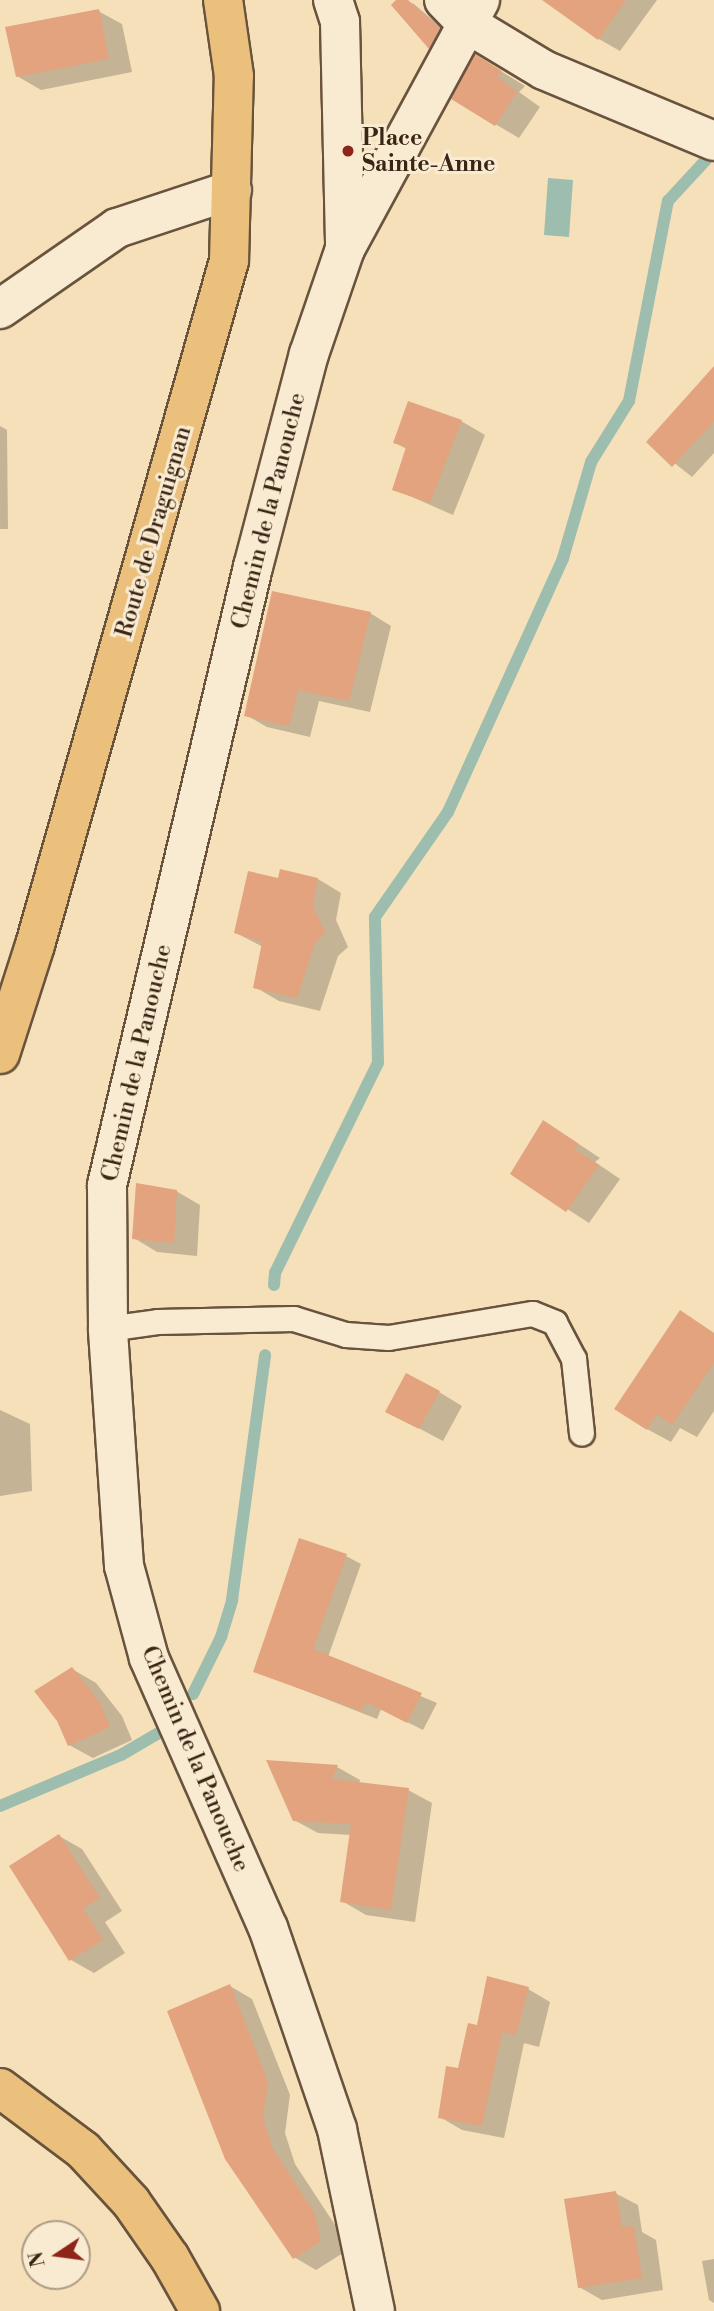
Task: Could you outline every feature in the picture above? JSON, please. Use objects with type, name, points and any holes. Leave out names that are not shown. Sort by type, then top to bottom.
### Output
[{"type":"main road","name":"Route de Draguignan","points":[[0,1054],[39,932],[229,261],[234,76],[223,0]]},
{"type":"main road","points":[[0,2088],[83,2150],[131,2202],[170,2258],[200,2311]]},
{"type":"street","points":[[333,0],[341,22],[345,250]]},
{"type":"street","points":[[463,8],[544,71],[714,141]]},
{"type":"street","name":"Chemin de la Panouche","points":[[375,2311],[337,2129],[268,1928],[149,1658],[124,1566],[108,1329],[107,1185],[253,567],[309,354],[345,250],[463,8]]},
{"type":"street","points":[[0,309],[117,228],[232,190]]},
{"type":"lane","points":[[108,1329],[158,1322],[293,1319],[346,1335],[390,1338],[533,1314],[555,1323],[574,1359],[582,1434]]},
{"type":"shaded area","points":[[548,178],[573,180],[569,237],[544,235]]},
{"type":"building","points":[[396,0],[408,0],[440,28],[429,49],[391,5]]},
{"type":"building","points":[[542,0],[626,0],[598,40]]},
{"type":"building","points":[[99,9],[109,59],[16,77],[5,27]]},
{"type":"building","points":[[475,54],[502,71],[497,77],[517,92],[495,126],[451,99]]},
{"type":"building","points":[[714,366],[714,421],[672,467],[646,442]]},
{"type":"building","points":[[408,401],[462,420],[430,503],[392,490],[406,447],[393,443]]},
{"type":"building","points":[[272,591],[371,612],[349,701],[298,690],[289,726],[244,716]]},
{"type":"building","points":[[280,869],[318,878],[313,905],[325,933],[315,943],[297,998],[253,988],[262,942],[234,933],[248,871],[278,878]]},
{"type":"building","points":[[543,1120],[579,1144],[574,1149],[599,1165],[566,1212],[510,1174]]},
{"type":"building","points":[[136,1183],[177,1190],[174,1243],[132,1239]]},
{"type":"building","points":[[680,1310],[714,1333],[714,1363],[672,1425],[657,1414],[647,1430],[614,1409]]},
{"type":"building","points":[[406,1373],[440,1391],[419,1429],[385,1412]]},
{"type":"building","points":[[299,1538],[347,1554],[313,1649],[422,1693],[407,1723],[366,1702],[361,1711],[253,1672]]},
{"type":"building","points":[[72,1667],[99,1701],[110,1727],[68,1746],[57,1721],[34,1691]]},
{"type":"building","points":[[266,1760],[338,1765],[332,1779],[409,1788],[391,1910],[340,1902],[351,1824],[293,1821]]},
{"type":"building","points":[[59,1834],[100,1898],[83,1908],[103,1940],[69,1961],[9,1866]]},
{"type":"building","points":[[487,1976],[529,1987],[516,2035],[502,2032],[482,2126],[438,2118],[446,2066],[458,2068],[468,2023],[477,2025]]},
{"type":"building","points":[[230,1984],[268,2081],[263,2119],[273,2149],[315,2214],[321,2241],[293,2259],[225,2159],[167,2011]]},
{"type":"building","points":[[616,2191],[622,2227],[634,2226],[642,2278],[578,2288],[564,2199]]},
{"type":"waterway","points":[[274,1285],[275,1273],[378,1063],[375,917],[448,812],[563,558],[591,462],[629,401],[668,201],[706,160]]},
{"type":"waterway","points":[[193,1694],[221,1637],[232,1600],[265,1355]]},
{"type":"waterway","points":[[0,1806],[121,1755],[162,1731]]},
{"type":"place","name":"Place Sainte-Anne","points":[[348,151]]}]
